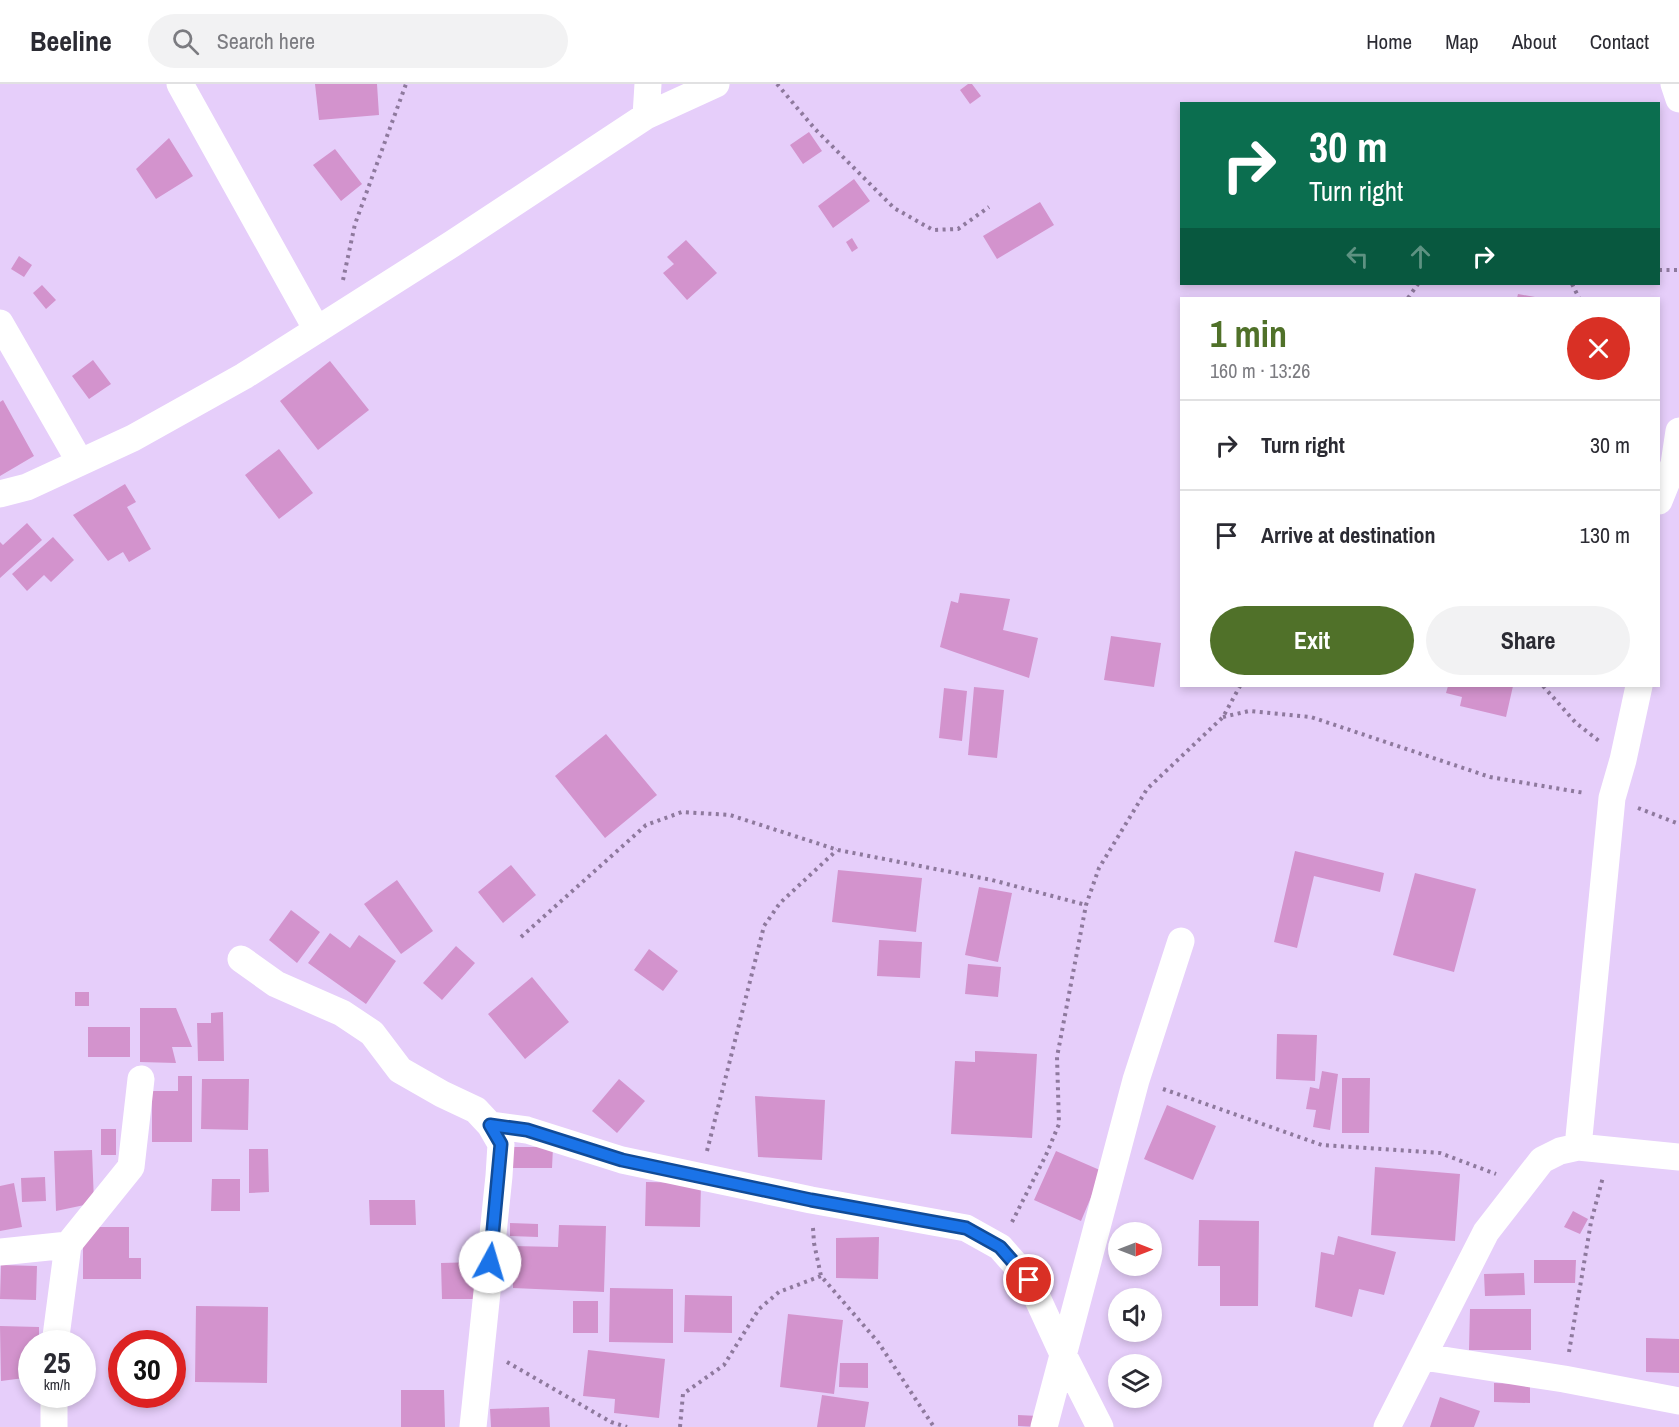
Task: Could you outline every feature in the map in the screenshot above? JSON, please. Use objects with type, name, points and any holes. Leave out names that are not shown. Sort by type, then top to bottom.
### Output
[{"type":"street","points":[[180,84],[326,324]]},
{"type":"street","points":[[646,116],[648,84]]},
{"type":"street","points":[[0,494],[27,487],[133,438],[244,376],[552,179],[646,116],[716,84]]},
{"type":"street","points":[[1674,84],[1679,99]]},
{"type":"street","points":[[0,323],[80,462]]},
{"type":"street","points":[[1660,499],[1674,464],[1679,431]]},
{"type":"street","points":[[1578,1147],[1612,798],[1639,687]]},
{"type":"street","points":[[1044,1427],[1136,1080],[1181,941]]},
{"type":"street","points":[[241,959],[276,984],[342,1013],[372,1033],[400,1070],[476,1110],[490,1125],[501,1144],[473,1427]]},
{"type":"street","points":[[57,1330],[68,1245],[131,1167],[141,1079]]},
{"type":"street","points":[[490,1125],[527,1130],[622,1160],[811,1200],[966,1228],[1000,1247],[1029,1280],[1062,1354],[1100,1427]]},
{"type":"street","points":[[1387,1427],[1486,1232],[1521,1184],[1542,1160],[1560,1151],[1578,1147],[1649,1156],[1679,1157]]},
{"type":"street","points":[[0,1252],[68,1245]]},
{"type":"street","points":[[1424,1357],[1564,1379],[1679,1401]]},
{"type":"street","points":[[54,1408],[54,1427]]},
{"type":"path","points":[[326,324],[355,225],[406,84]]},
{"type":"path","points":[[777,84],[815,129],[894,208],[933,230],[958,229],[989,207]]},
{"type":"path","points":[[1660,270],[1679,270]]},
{"type":"path","points":[[1000,1247],[1059,1124],[1057,1057],[1086,905],[1100,868],[1147,789],[1223,717],[1239,687]]},
{"type":"path","points":[[1544,687],[1576,723],[1623,760]]},
{"type":"path","points":[[1223,717],[1249,711],[1311,717],[1490,777],[1612,798],[1679,824]]},
{"type":"path","points":[[521,937],[646,825],[682,812],[730,815],[838,850],[992,880],[1086,905]]},
{"type":"path","points":[[700,1176],[764,926],[780,903],[838,850]]},
{"type":"path","points":[[1136,1080],[1322,1145],[1440,1153],[1521,1184]]},
{"type":"path","points":[[1564,1379],[1591,1222],[1610,1150]]},
{"type":"path","points":[[811,1200],[814,1243],[821,1276],[878,1342],[934,1427]]},
{"type":"path","points":[[680,1427],[682,1394],[724,1365],[759,1309],[779,1292],[821,1276]]},
{"type":"path","points":[[482,1347],[611,1422],[627,1427]]},
{"type":"building","points":[[315,84],[377,84],[379,115],[319,120]]},
{"type":"building","points":[[972,84],[981,96],[970,104],[960,90]]},
{"type":"building","points":[[809,132],[822,151],[803,164],[790,145]]},
{"type":"building","points":[[169,138],[193,176],[156,199],[136,169]]},
{"type":"building","points":[[335,149],[362,184],[341,201],[313,165]]},
{"type":"building","points":[[854,179],[870,201],[833,228],[818,206]]},
{"type":"building","points":[[1040,202],[1054,225],[997,259],[983,236]]},
{"type":"building","points":[[852,238],[858,248],[852,252],[846,242]]},
{"type":"building","points":[[686,240],[717,273],[687,300],[663,273],[674,264],[667,257]]},
{"type":"building","points":[[19,256],[32,265],[24,277],[11,269]]},
{"type":"building","points":[[42,285],[56,300],[46,309],[33,293]]},
{"type":"building","points":[[1518,294],[1535,297],[1517,297]]},
{"type":"building","points":[[93,360],[111,384],[89,399],[72,376]]},
{"type":"building","points":[[330,361],[369,410],[318,450],[280,401]]},
{"type":"building","points":[[3,400],[34,456],[0,476],[0,402]]},
{"type":"building","points":[[279,449],[313,493],[279,519],[245,475]]},
{"type":"building","points":[[125,484],[136,502],[127,507],[151,549],[129,562],[123,552],[108,561],[73,515]]},
{"type":"building","points":[[27,523],[42,540],[0,578],[0,542],[3,545]]},
{"type":"building","points":[[53,537],[74,560],[51,582],[44,575],[27,591],[12,574]]},
{"type":"building","points":[[960,593],[1010,599],[1003,630],[1038,638],[1029,678],[940,647],[951,601],[958,603]]},
{"type":"building","points":[[1111,636],[1161,643],[1154,687],[1104,680]]},
{"type":"building","points":[[974,687],[1004,690],[997,758],[968,755]]},
{"type":"building","points":[[1448,687],[1513,687],[1506,717],[1460,706],[1462,697],[1446,693]]},
{"type":"building","points":[[944,688],[967,691],[962,741],[939,738]]},
{"type":"building","points":[[606,734],[657,795],[605,838],[555,776]]},
{"type":"building","points":[[1295,851],[1384,873],[1380,892],[1314,876],[1297,948],[1274,942]]},
{"type":"building","points":[[511,865],[536,895],[503,923],[478,892]]},
{"type":"building","points":[[838,870],[922,878],[916,932],[832,922]]},
{"type":"building","points":[[1415,873],[1476,889],[1454,972],[1393,955]]},
{"type":"building","points":[[397,880],[433,931],[401,954],[364,904]]},
{"type":"building","points":[[979,887],[1012,893],[998,962],[965,955]]},
{"type":"building","points":[[291,910],[320,932],[297,963],[269,940]]},
{"type":"building","points":[[330,933],[350,948],[359,935],[396,961],[366,1004],[308,963]]},
{"type":"building","points":[[879,940],[922,942],[920,978],[877,976]]},
{"type":"building","points":[[456,946],[475,963],[442,1000],[423,983]]},
{"type":"building","points":[[649,949],[678,971],[663,991],[634,970]]},
{"type":"building","points":[[968,964],[1001,967],[998,997],[965,994]]},
{"type":"building","points":[[532,977],[569,1022],[525,1059],[488,1014]]},
{"type":"building","points":[[75,992],[89,992],[89,1006],[75,1006]]},
{"type":"building","points":[[140,1008],[176,1008],[192,1047],[172,1047],[176,1063],[140,1062]]},
{"type":"building","points":[[223,1012],[224,1061],[198,1061],[197,1023],[211,1023],[211,1013]]},
{"type":"building","points":[[88,1027],[130,1027],[130,1057],[88,1057]]},
{"type":"building","points":[[1277,1034],[1317,1035],[1315,1081],[1276,1079]]},
{"type":"building","points":[[975,1051],[1037,1054],[1032,1138],[951,1134],[955,1061],[975,1062]]},
{"type":"building","points":[[1322,1071],[1338,1074],[1330,1130],[1313,1127],[1316,1110],[1306,1109],[1310,1087],[1319,1089]]},
{"type":"building","points":[[178,1076],[192,1076],[192,1142],[152,1142],[152,1091],[178,1091]]},
{"type":"building","points":[[1342,1078],[1370,1078],[1369,1133],[1342,1133]]},
{"type":"building","points":[[202,1079],[249,1079],[248,1130],[201,1129]]},
{"type":"building","points":[[619,1079],[645,1101],[617,1133],[592,1111]]},
{"type":"building","points":[[755,1096],[825,1100],[822,1160],[758,1157]]},
{"type":"building","points":[[1167,1105],[1216,1126],[1193,1180],[1144,1159]]},
{"type":"building","points":[[101,1129],[116,1129],[116,1155],[101,1155]]},
{"type":"building","points":[[510,1147],[553,1147],[552,1168],[510,1168]]},
{"type":"building","points":[[249,1149],[268,1149],[269,1192],[249,1193]]},
{"type":"building","points":[[92,1150],[94,1203],[56,1211],[54,1151]]},
{"type":"building","points":[[1056,1151],[1102,1171],[1081,1221],[1034,1200]]},
{"type":"building","points":[[1375,1167],[1460,1174],[1455,1241],[1371,1235]]},
{"type":"building","points":[[45,1177],[46,1201],[22,1202],[21,1178]]},
{"type":"building","points":[[212,1179],[240,1179],[240,1211],[211,1211]]},
{"type":"building","points":[[646,1182],[701,1183],[700,1227],[645,1226]]},
{"type":"building","points":[[14,1183],[22,1227],[0,1231],[0,1186]]},
{"type":"building","points":[[369,1200],[415,1200],[416,1225],[370,1225]]},
{"type":"building","points":[[1573,1211],[1588,1219],[1580,1234],[1564,1227]]},
{"type":"building","points":[[1199,1220],[1259,1221],[1258,1306],[1220,1306],[1220,1266],[1198,1266]]},
{"type":"building","points":[[510,1223],[538,1224],[538,1237],[510,1236]]},
{"type":"building","points":[[559,1225],[606,1226],[604,1292],[513,1288],[513,1246],[558,1247]]},
{"type":"building","points":[[83,1227],[129,1227],[129,1258],[141,1258],[141,1279],[83,1279]]},
{"type":"building","points":[[1338,1236],[1396,1252],[1384,1295],[1359,1289],[1352,1317],[1315,1307],[1321,1252],[1334,1255]]},
{"type":"building","points":[[879,1237],[878,1279],[836,1278],[836,1238]]},
{"type":"building","points":[[1534,1260],[1576,1260],[1575,1283],[1534,1283]]},
{"type":"building","points":[[478,1262],[479,1299],[442,1299],[441,1263]]},
{"type":"building","points":[[1,1265],[37,1266],[36,1300],[0,1299]]},
{"type":"building","points":[[1524,1273],[1525,1295],[1485,1296],[1484,1274]]},
{"type":"building","points":[[610,1288],[673,1289],[673,1343],[609,1342]]},
{"type":"building","points":[[685,1295],[732,1296],[732,1333],[684,1332]]},
{"type":"building","points":[[573,1301],[598,1301],[598,1333],[573,1333]]},
{"type":"building","points":[[196,1306],[268,1307],[267,1383],[195,1382]]},
{"type":"building","points":[[1470,1309],[1531,1309],[1531,1350],[1469,1350]]},
{"type":"building","points":[[788,1314],[843,1320],[834,1394],[780,1387]]},
{"type":"building","points":[[0,1326],[39,1327],[39,1330],[18,1330],[18,1379],[1,1381]]},
{"type":"building","points":[[1646,1338],[1679,1339],[1679,1373],[1646,1372]]},
{"type":"building","points":[[588,1350],[665,1359],[659,1418],[614,1413],[615,1399],[583,1396]]},
{"type":"building","points":[[840,1363],[868,1363],[868,1388],[839,1387]]},
{"type":"building","points":[[1494,1383],[1530,1384],[1530,1403],[1494,1402]]},
{"type":"building","points":[[401,1390],[444,1390],[445,1427],[401,1427]]},
{"type":"building","points":[[822,1395],[869,1402],[865,1427],[817,1427]]},
{"type":"building","points":[[1440,1397],[1480,1411],[1474,1427],[1430,1427]]},
{"type":"building","points":[[549,1407],[550,1427],[491,1427],[490,1409]]},
{"type":"building","points":[[1018,1415],[1038,1416],[1038,1427],[1018,1426]]},
{"type":"route","points":[[490,1262],[501,1144],[490,1125],[527,1130],[622,1160],[811,1200],[966,1228],[1000,1247],[1029,1280]]}]
